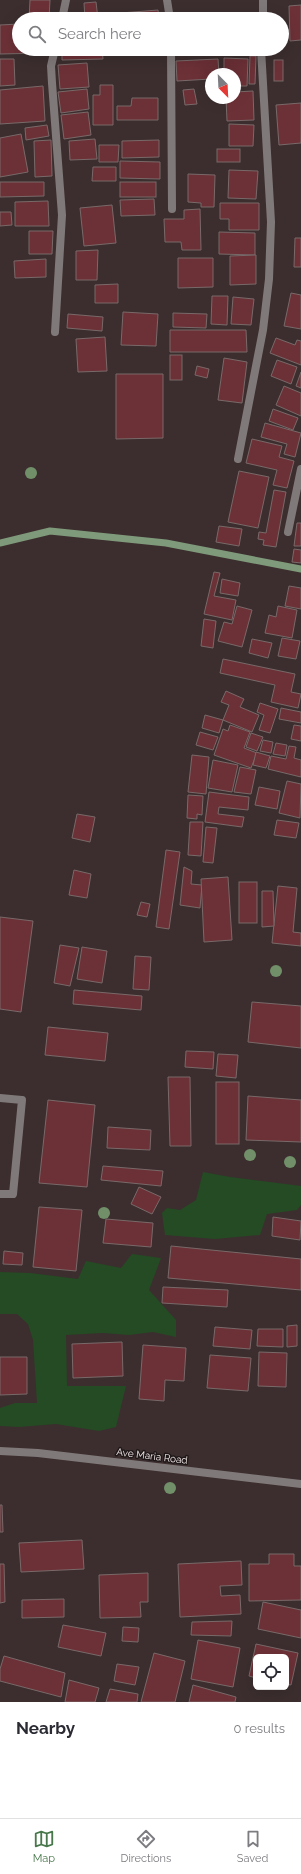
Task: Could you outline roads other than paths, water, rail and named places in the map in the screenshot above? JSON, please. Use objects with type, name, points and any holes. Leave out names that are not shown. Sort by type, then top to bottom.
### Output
[{"type":"street","points":[[63,12],[66,0]]},
{"type":"street","points":[[167,0],[169,12]]},
{"type":"street","points":[[263,0],[263,12]]},
{"type":"street","points":[[53,56],[51,66],[62,216],[55,332]]},
{"type":"street","points":[[171,56],[172,209]]},
{"type":"street","points":[[238,459],[258,362],[269,279],[270,222],[261,56]]},
{"type":"street","points":[[288,532],[301,469]]},
{"type":"street","points":[[0,1098],[22,1100],[13,1194],[0,1194]]},
{"type":"street","name":"Ave Maria Road","points":[[0,1452],[38,1452],[301,1484]]},
{"type":"waterway","points":[[0,543],[50,531],[166,543],[301,569]]}]
